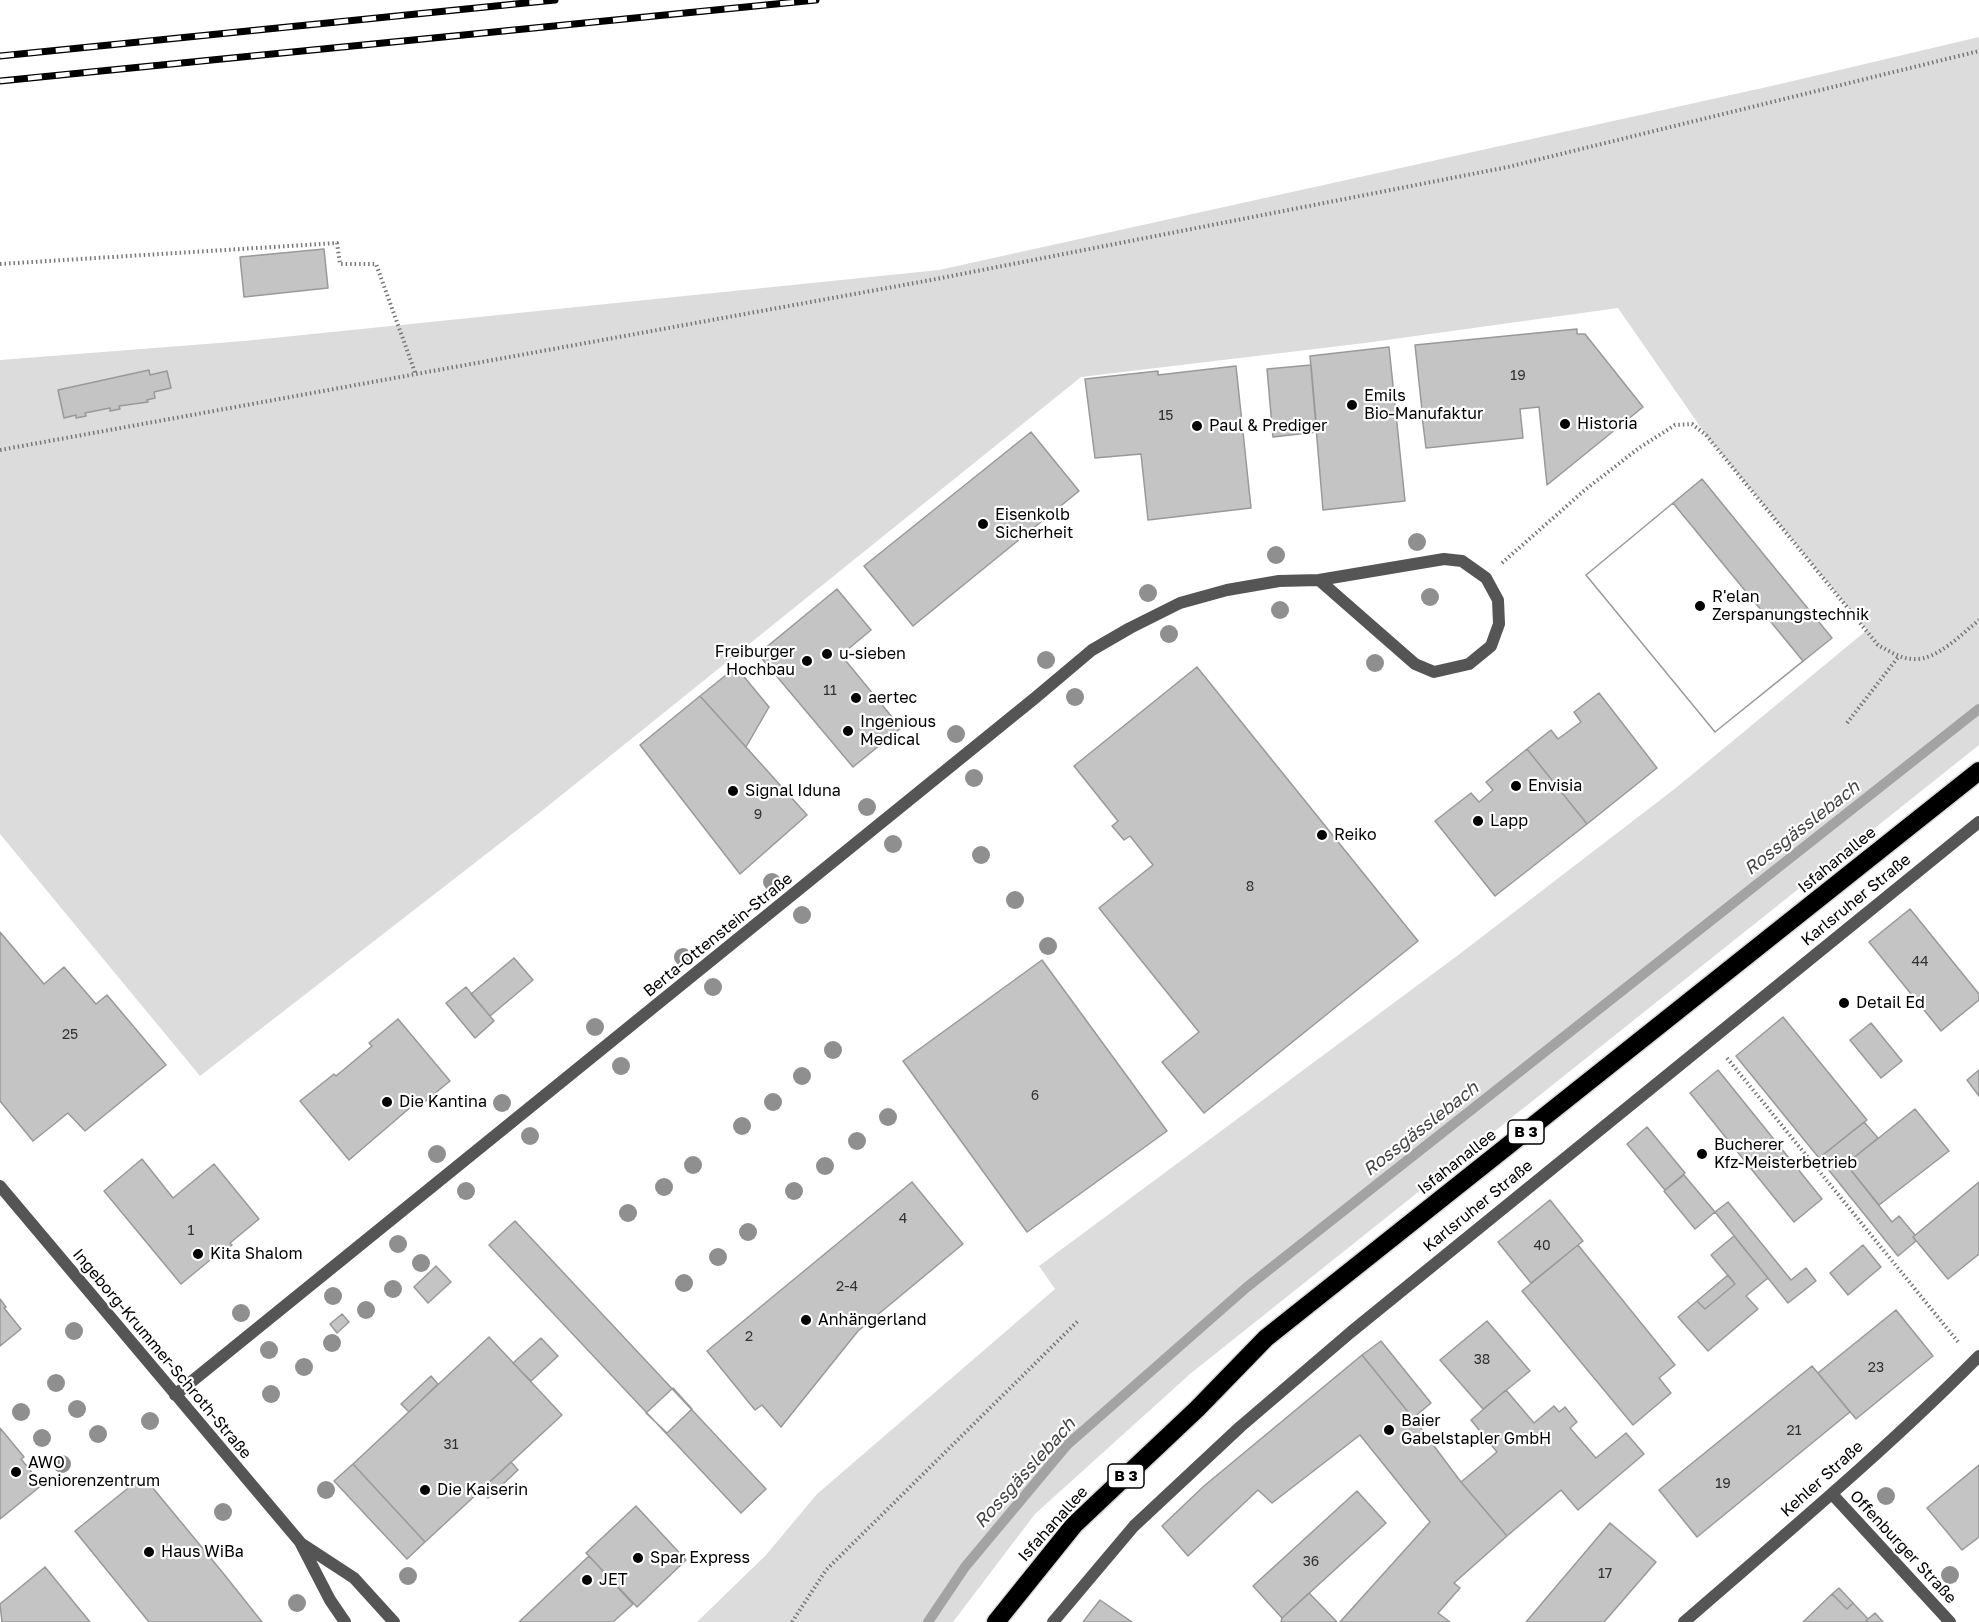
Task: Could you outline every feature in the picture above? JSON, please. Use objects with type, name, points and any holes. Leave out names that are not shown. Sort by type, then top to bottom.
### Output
[{"type":"highway","name":"Isfahanallee","points":[[996,1622],[1074,1525],[1197,1409],[1266,1338],[1979,771]]},
{"type":"street","name":"Berta-Ottenstein-Straße","points":[[175,1395],[1035,699],[1092,650],[1180,603],[1227,590],[1279,581],[1319,580],[1444,559],[1462,561],[1486,578]]},
{"type":"street","points":[[1319,580],[1415,664],[1434,672],[1470,664],[1491,646],[1499,624],[1498,600],[1486,578]]},
{"type":"street","name":"Karlsruher Straße","points":[[1053,1622],[1134,1526],[1240,1427],[1351,1332],[1979,822]]},
{"type":"street","name":"Ingeborg-Krummer-Schroth-Straße","points":[[0,1186],[300,1542],[330,1600],[345,1622]]},
{"type":"street","name":"Kehler Straße","points":[[1684,1622],[1832,1494],[1977,1359]]},
{"type":"street","name":"Offenburger Straße","points":[[1832,1494],[1950,1622]]},
{"type":"street","name":"Ingeborg-Krummer-Schroth-Straße","points":[[300,1542],[354,1578],[394,1622]]},
{"type":"path","points":[[0,450],[919,282],[1508,167],[1979,51]]},
{"type":"path","points":[[0,264],[337,243],[340,264],[376,264],[416,375]]},
{"type":"path","points":[[1486,578],[1527,539],[1639,448],[1675,425],[1692,424],[1706,435],[1878,645],[1899,656],[1915,660],[1933,656],[1979,620]]},
{"type":"path","points":[[1847,723],[1899,656]]},
{"type":"path","points":[[1711,1039],[1977,1359]]},
{"type":"path","points":[[792,1622],[826,1570],[1078,1321]]},
{"type":"shaded area","points":[[1979,37],[1979,745],[1190,1374],[1035,1514],[953,1622],[697,1622],[766,1555],[817,1494],[1055,1289],[1039,1266],[1457,956],[1677,787],[1867,630],[1706,435],[1618,308],[1365,343],[1081,377],[543,810],[200,1076],[0,834],[0,360],[244,341],[939,270],[1776,85]]},
{"type":"building","points":[[324,249],[328,288],[244,297],[240,257]]},
{"type":"building","points":[[1577,329],[1577,334],[1585,334],[1643,407],[1547,485],[1539,407],[1520,409],[1523,438],[1426,448],[1422,416],[1425,416],[1424,409],[1422,410],[1415,345]]},
{"type":"building","points":[[1389,347],[1405,501],[1323,510],[1310,356]]},
{"type":"building","points":[[1311,365],[1317,432],[1273,437],[1267,369]]},
{"type":"building","points":[[1236,366],[1251,508],[1148,520],[1141,454],[1095,458],[1085,379],[1158,371],[1158,375]]},
{"type":"building","points":[[149,370],[150,375],[167,371],[171,388],[154,392],[155,398],[147,400],[148,402],[119,406],[120,409],[110,411],[110,408],[85,413],[86,416],[76,418],[76,415],[64,418],[58,390]]},
{"type":"building","points":[[1031,432],[1079,491],[913,626],[864,566]]},
{"type":"building","points":[[1702,479],[1832,638],[1715,732],[1586,575]]},
{"type":"building","points":[[1673,503],[1803,661],[1715,732],[1586,575]]},
{"type":"building","points":[[837,589],[871,630],[841,655],[901,728],[853,767],[758,654]]},
{"type":"building","points":[[736,667],[769,707],[746,747],[700,696]]},
{"type":"building","points":[[1197,667],[1418,941],[1204,1113],[1162,1062],[1199,1032],[1099,908],[1153,865],[1130,836],[1124,840],[1112,826],[1118,821],[1074,766]]},
{"type":"building","points":[[1599,693],[1657,768],[1587,824],[1527,749],[1551,730],[1558,739],[1581,722],[1574,712]]},
{"type":"building","points":[[700,696],[807,815],[740,874],[640,745]]},
{"type":"building","points":[[1527,749],[1587,824],[1495,896],[1435,821],[1471,793],[1479,802],[1493,790],[1486,782]]},
{"type":"building","points":[[1910,909],[1979,994],[1979,1000],[1941,1031],[1869,942]]},
{"type":"building","points":[[0,932],[44,984],[64,967],[96,1004],[107,995],[166,1065],[85,1131],[68,1113],[33,1141],[0,1101]]},
{"type":"building","points":[[514,958],[533,980],[490,1016],[471,994]]},
{"type":"building","points":[[1042,960],[1167,1131],[1027,1232],[903,1061]]},
{"type":"building","points":[[466,987],[494,1021],[475,1038],[446,1003]]},
{"type":"building","points":[[1783,1017],[1867,1120],[1819,1158],[1736,1056]]},
{"type":"building","points":[[398,1019],[450,1081],[422,1104],[419,1100],[349,1160],[300,1101],[334,1074],[336,1076],[372,1046],[369,1043]]},
{"type":"building","points":[[1871,1023],[1902,1061],[1881,1078],[1850,1040]]},
{"type":"building","points":[[1718,1070],[1822,1199],[1794,1222],[1690,1093]]},
{"type":"building","points":[[1979,1070],[1979,1096],[1967,1080]]},
{"type":"building","points":[[1915,1109],[1949,1151],[1879,1205],[1846,1164]]},
{"type":"building","points":[[1864,1122],[1878,1138],[1846,1164],[1892,1222],[1899,1216],[1915,1235],[1913,1237],[1916,1241],[1898,1256],[1819,1158]]},
{"type":"building","points":[[1647,1127],[1685,1173],[1665,1190],[1627,1144]]},
{"type":"building","points":[[142,1159],[173,1198],[214,1164],[259,1219],[230,1243],[232,1245],[217,1258],[215,1256],[181,1284],[104,1191]]},
{"type":"building","points":[[1684,1175],[1715,1212],[1695,1229],[1664,1191]]},
{"type":"building","points":[[912,1182],[963,1244],[858,1331],[781,1427],[762,1405],[755,1410],[707,1351]]},
{"type":"building","points":[[1979,1182],[1979,1254],[1948,1279],[1913,1237]]},
{"type":"building","points":[[1550,1200],[1583,1241],[1531,1283],[1498,1242]]},
{"type":"building","points":[[1728,1202],[1791,1280],[1806,1268],[1816,1281],[1788,1303],[1715,1212]]},
{"type":"building","points":[[515,1221],[766,1489],[741,1513],[489,1245]]},
{"type":"building","points":[[1734,1236],[1768,1278],[1746,1296],[1758,1309],[1708,1351],[1678,1317],[1697,1301],[1705,1309],[1735,1284],[1711,1255]]},
{"type":"building","points":[[1578,1245],[1675,1365],[1659,1378],[1671,1393],[1633,1425],[1522,1291]]},
{"type":"building","points":[[1863,1245],[1881,1267],[1848,1295],[1830,1273]]},
{"type":"building","points":[[436,1266],[451,1282],[428,1303],[414,1287]]},
{"type":"building","points":[[1728,1275],[1735,1284],[1705,1309],[1697,1301]]},
{"type":"building","points":[[0,1299],[6,1307],[4,1308],[21,1329],[0,1346]]},
{"type":"building","points":[[1896,1310],[1933,1356],[1856,1419],[1818,1373]]},
{"type":"building","points":[[342,1314],[349,1322],[337,1333],[330,1324]]},
{"type":"building","points":[[1487,1321],[1530,1371],[1483,1409],[1440,1360]]},
{"type":"building","points":[[489,1337],[562,1415],[425,1542],[353,1464]]},
{"type":"building","points":[[541,1338],[558,1356],[531,1381],[513,1363]]},
{"type":"building","points":[[1381,1341],[1431,1403],[1413,1418],[1362,1355]]},
{"type":"building","points":[[1362,1355],[1461,1482],[1507,1536],[1454,1583],[1460,1588],[1438,1613],[1450,1622],[1340,1622],[1430,1522],[1360,1435],[1272,1503],[1258,1490],[1188,1556],[1162,1526],[1204,1486]]},
{"type":"building","points":[[1812,1366],[1850,1412],[1697,1537],[1659,1490]]},
{"type":"building","points":[[431,1376],[438,1384],[409,1412],[401,1404]]},
{"type":"building","points":[[673,1388],[692,1409],[667,1433],[646,1413]]},
{"type":"building","points":[[1506,1390],[1534,1423],[1554,1406],[1559,1412],[1565,1407],[1577,1422],[1570,1428],[1596,1458],[1626,1433],[1644,1454],[1578,1510],[1561,1490],[1507,1536],[1461,1482],[1497,1452],[1471,1420]]},
{"type":"building","name":"AWO Seniorenzentrum","points":[[0,1428],[24,1457],[21,1459],[42,1485],[0,1519]]},
{"type":"building","points":[[511,1462],[518,1470],[488,1498],[481,1490]]},
{"type":"building","points":[[353,1464],[425,1542],[407,1559],[334,1481]]},
{"type":"building","points":[[1979,1465],[1979,1537],[1962,1550],[1927,1508]]},
{"type":"building","name":"Haus WiBa","points":[[143,1476],[262,1622],[149,1622],[75,1531]]},
{"type":"building","points":[[1357,1491],[1386,1523],[1282,1618],[1253,1586]]},
{"type":"building","name":"Spar Express","points":[[636,1506],[686,1560],[637,1607],[586,1553]]},
{"type":"building","points":[[1610,1523],[1656,1562],[1604,1622],[1526,1622]]},
{"type":"building","name":"JET","points":[[589,1556],[633,1604],[613,1622],[519,1622]]},
{"type":"building","points":[[45,1567],[90,1622],[2,1622],[0,1604]]},
{"type":"building","points":[[1839,1588],[1853,1603],[1847,1609],[1832,1594]]},
{"type":"building","points":[[1309,1593],[1337,1622],[1281,1622],[1282,1618]]},
{"type":"building","points":[[1832,1594],[1847,1609],[1853,1603],[1868,1619],[1865,1622],[1803,1622]]},
{"type":"building","points":[[1100,1600],[1132,1622],[1083,1622]]},
{"type":"building","points":[[1875,1613],[1883,1622],[1865,1622],[1868,1619]]},
{"type":"waterway","name":"Rossgässlebach","points":[[928,1622],[965,1567],[1067,1445],[1247,1287],[1979,709]]},
{"type":"railway","points":[[0,56],[555,0]]},
{"type":"railway","points":[[0,81],[816,0]]},
{"type":"place","name":"Emils Bio-Manufaktur","points":[[1352,405]]},
{"type":"place","name":"Historia","points":[[1565,424]]},
{"type":"place","name":"Paul & Prediger","points":[[1197,426]]},
{"type":"place","name":"Eisenkolb Sicherheit","points":[[983,524]]},
{"type":"place","name":"R'elan Zerspanungstechnik","points":[[1700,606]]},
{"type":"place","name":"u-sieben","points":[[827,654]]},
{"type":"place","name":"Freiburger Hochbau","points":[[807,661]]},
{"type":"place","name":"aertec","points":[[856,698]]},
{"type":"place","name":"Ingenious Medical","points":[[848,731]]},
{"type":"place","name":"Envisia","points":[[1516,786]]},
{"type":"place","name":"Signal Iduna","points":[[733,791]]},
{"type":"place","name":"Lapp","points":[[1478,821]]},
{"type":"place","name":"Reiko","points":[[1322,835]]},
{"type":"place","name":"Detail Ed","points":[[1844,1003]]},
{"type":"place","name":"Die Kantina","points":[[387,1102]]},
{"type":"place","name":"Bucherer Kfz-Meisterbetrieb","points":[[1702,1154]]},
{"type":"place","name":"Kita Shalom","points":[[198,1254]]},
{"type":"place","name":"Anhängerland","points":[[806,1320]]},
{"type":"place","name":"Baier Gabelstapler GmbH","points":[[1389,1430]]},
{"type":"place","name":"AWO Seniorenzentrum","points":[[16,1472]]},
{"type":"place","name":"Die Kaiserin","points":[[425,1490]]},
{"type":"place","name":"Haus WiBa","points":[[149,1552]]},
{"type":"place","name":"Spar Express","points":[[638,1558]]},
{"type":"place","name":"JET","points":[[587,1580]]}]
